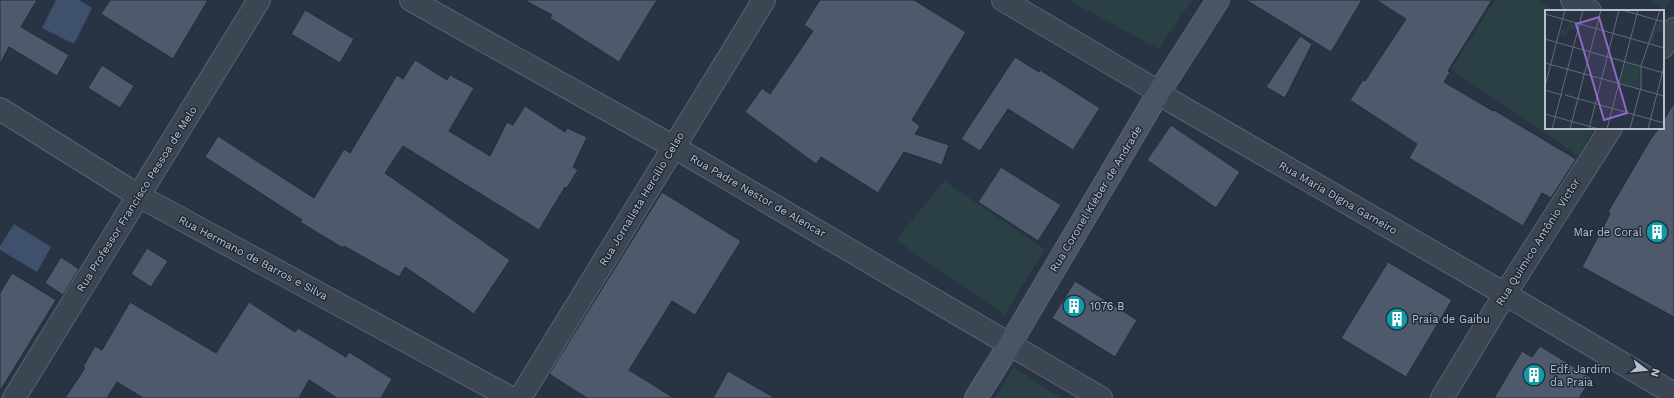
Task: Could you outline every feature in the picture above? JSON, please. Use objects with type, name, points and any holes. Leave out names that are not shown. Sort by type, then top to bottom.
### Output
[{"type":"main road","name":"Rua Coronel Kléber de Andrade","points":[[976,398],[1010,344],[1160,92],[1218,0]]},
{"type":"street","name":"Rua Professor Francisco Pessoa de Melo","points":[[14,398],[259,0]]},
{"type":"street","name":"Rua Padre Nestor de Alencar","points":[[411,0],[674,147],[1101,398]]},
{"type":"street","name":"Rua Jornalista Hercílio Celso","points":[[520,398],[764,0]]},
{"type":"street","name":"Rua Maria Digna Gameiro","points":[[1003,0],[1160,92],[1171,101],[1505,294],[1674,394]]},
{"type":"street","points":[[1572,0],[1588,10]]},
{"type":"street","points":[[1664,45],[1674,29]]},
{"type":"street","points":[[1664,56],[1674,62]]},
{"type":"street","name":"Rua Hermano de Barros e Silva","points":[[0,109],[139,196],[511,398]]},
{"type":"street","name":"Rua Químico Antônio Victor","points":[[1442,398],[1505,294],[1610,129]]},
{"type":"green space","points":[[1068,0],[1192,0],[1159,49]]},
{"type":"green space","points":[[1495,0],[1538,0],[1554,10],[1545,10],[1545,129],[1594,129],[1578,156],[1451,69]]},
{"type":"green space","points":[[1649,0],[1670,0],[1664,9]]},
{"type":"green space","points":[[944,181],[1045,249],[1005,315],[896,240]]},
{"type":"green space","points":[[1014,367],[1061,398],[995,398]]},
{"type":"water","points":[[56,0],[79,0],[92,8],[74,44],[42,28]]},
{"type":"water","points":[[14,224],[51,247],[37,272],[0,250],[0,246]]},
{"type":"building","points":[[0,0],[37,0],[21,27],[69,55],[57,76],[9,47],[0,64]]},
{"type":"building","points":[[110,0],[208,0],[173,59],[101,14]]},
{"type":"building","points":[[524,0],[657,0],[619,62],[550,18],[552,15]]},
{"type":"building","points":[[820,0],[914,0],[966,32],[912,120],[920,126],[915,134],[949,145],[942,165],[904,152],[878,193],[821,157],[816,164],[745,112],[762,88],[770,94],[813,31],[804,25]]},
{"type":"building","points":[[1246,0],[1362,0],[1331,52]]},
{"type":"building","points":[[1376,0],[1492,0],[1448,71],[1450,72],[1444,82],[1576,159],[1551,198],[1542,193],[1523,226],[1409,158],[1417,144],[1350,100],[1363,80],[1365,81],[1406,19]]},
{"type":"building","points":[[305,10],[354,39],[340,63],[291,34]]},
{"type":"building","points":[[1300,36],[1312,44],[1285,98],[1266,87]]},
{"type":"building","points":[[1015,57],[1039,72],[1040,70],[1100,108],[1073,150],[1008,109],[980,151],[961,139]]},
{"type":"building","points":[[415,60],[447,80],[450,75],[474,88],[449,131],[490,156],[507,122],[513,125],[525,106],[565,132],[567,128],[587,137],[573,167],[578,170],[566,189],[565,187],[539,230],[403,146],[385,173],[510,260],[474,314],[405,267],[399,277],[344,246],[343,248],[300,222],[302,220],[205,157],[218,136],[314,198],[344,149],[350,153],[397,75],[403,79]]},
{"type":"building","points":[[102,65],[134,86],[120,108],[88,88]]},
{"type":"building","points":[[1674,103],[1674,317],[1582,267],[1610,214],[1608,212],[1650,140],[1658,129],[1664,129],[1664,119]]},
{"type":"building","points":[[1171,125],[1240,172],[1216,208],[1147,160]]},
{"type":"building","points":[[1001,167],[1061,205],[1038,241],[978,202]]},
{"type":"building","points":[[662,192],[741,241],[695,315],[672,301],[629,370],[674,398],[587,398],[549,374]]},
{"type":"building","points":[[147,248],[168,261],[151,287],[131,274]]},
{"type":"building","points":[[61,257],[79,269],[63,295],[45,283]]},
{"type":"building","name":"Praia de Gaibu","points":[[1388,262],[1452,300],[1406,377],[1341,338]]},
{"type":"building","points":[[12,273],[56,300],[0,391],[0,293]]},
{"type":"building","points":[[1075,281],[1137,320],[1115,357],[1052,318]]},
{"type":"building","points":[[130,302],[216,353],[249,302],[295,332],[298,328],[346,357],[349,352],[392,379],[381,398],[337,398],[309,380],[299,398],[143,398],[117,382],[107,398],[65,398],[85,368],[83,367],[95,346],[102,350]]},
{"type":"building","name":"Edf. Jardim da Praia","points":[[1540,346],[1592,378],[1579,398],[1494,398],[1522,351],[1532,357]]},
{"type":"building","points":[[728,371],[775,398],[713,398]]},
{"type":"place","name":"Mar de Coral","points":[[1657,232]]},
{"type":"place","name":"1076 B","points":[[1074,306]]},
{"type":"place","name":"Praia de Gaibu","points":[[1397,319]]},
{"type":"place","name":"Edf. Jardim da Praia","points":[[1534,375]]}]
